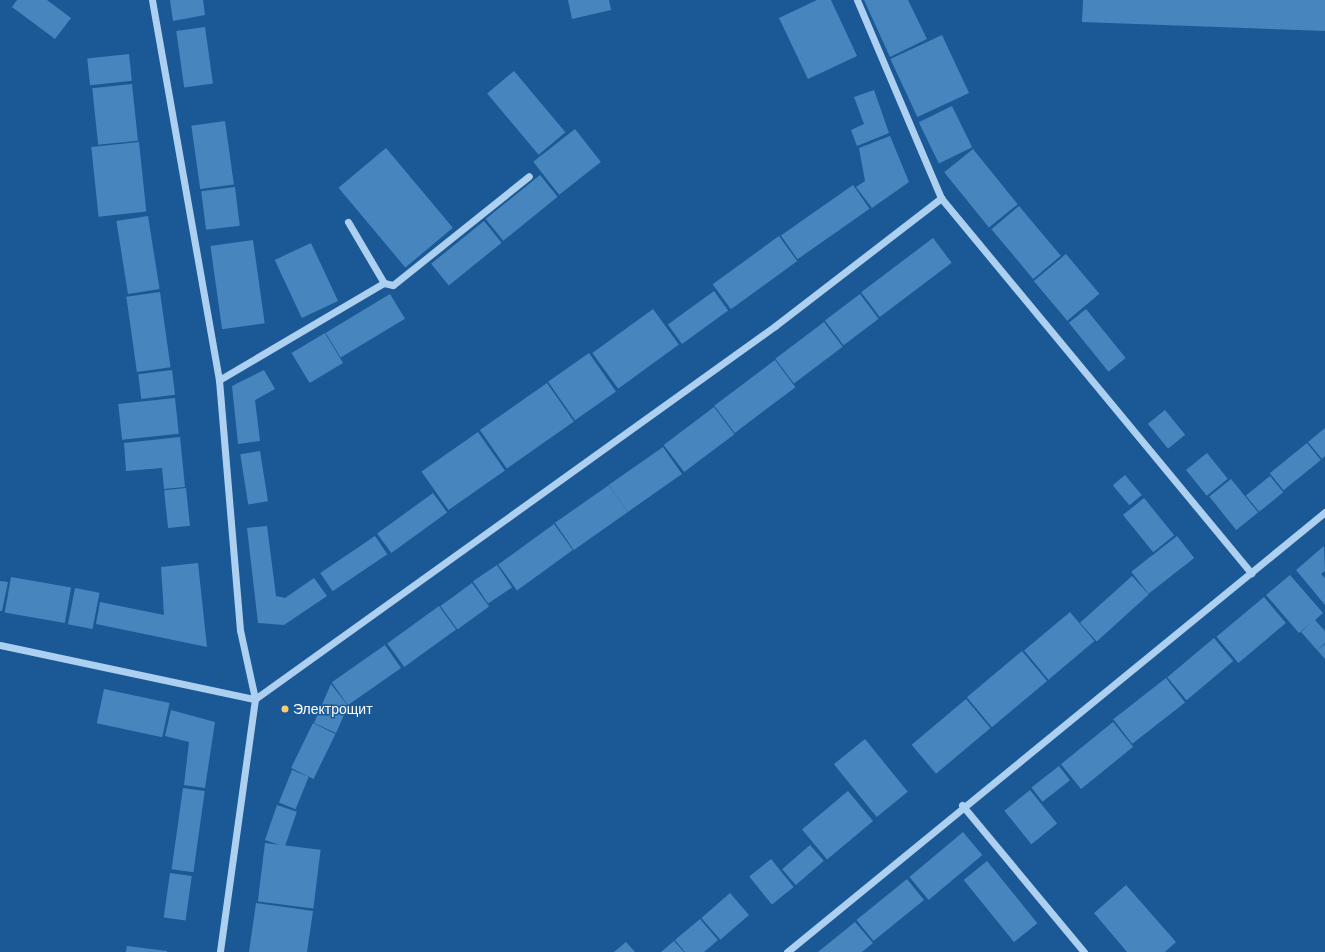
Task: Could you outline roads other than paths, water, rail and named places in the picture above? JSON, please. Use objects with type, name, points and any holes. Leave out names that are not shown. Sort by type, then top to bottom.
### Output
[{"type":"street","points":[[152,0],[219,380],[240,630],[255,699],[220,952]]},
{"type":"street","points":[[856,0],[941,198],[1251,573]]},
{"type":"street","points":[[219,380],[384,283],[393,285],[529,176]]},
{"type":"street","points":[[0,645],[255,699],[775,326],[941,198]]},
{"type":"street","points":[[348,222],[384,283]]},
{"type":"street","points":[[787,952],[962,805],[1325,512]]},
{"type":"street","points":[[962,805],[1084,952]]},
{"type":"place","name":"Электрощит","points":[[285,709]]}]
